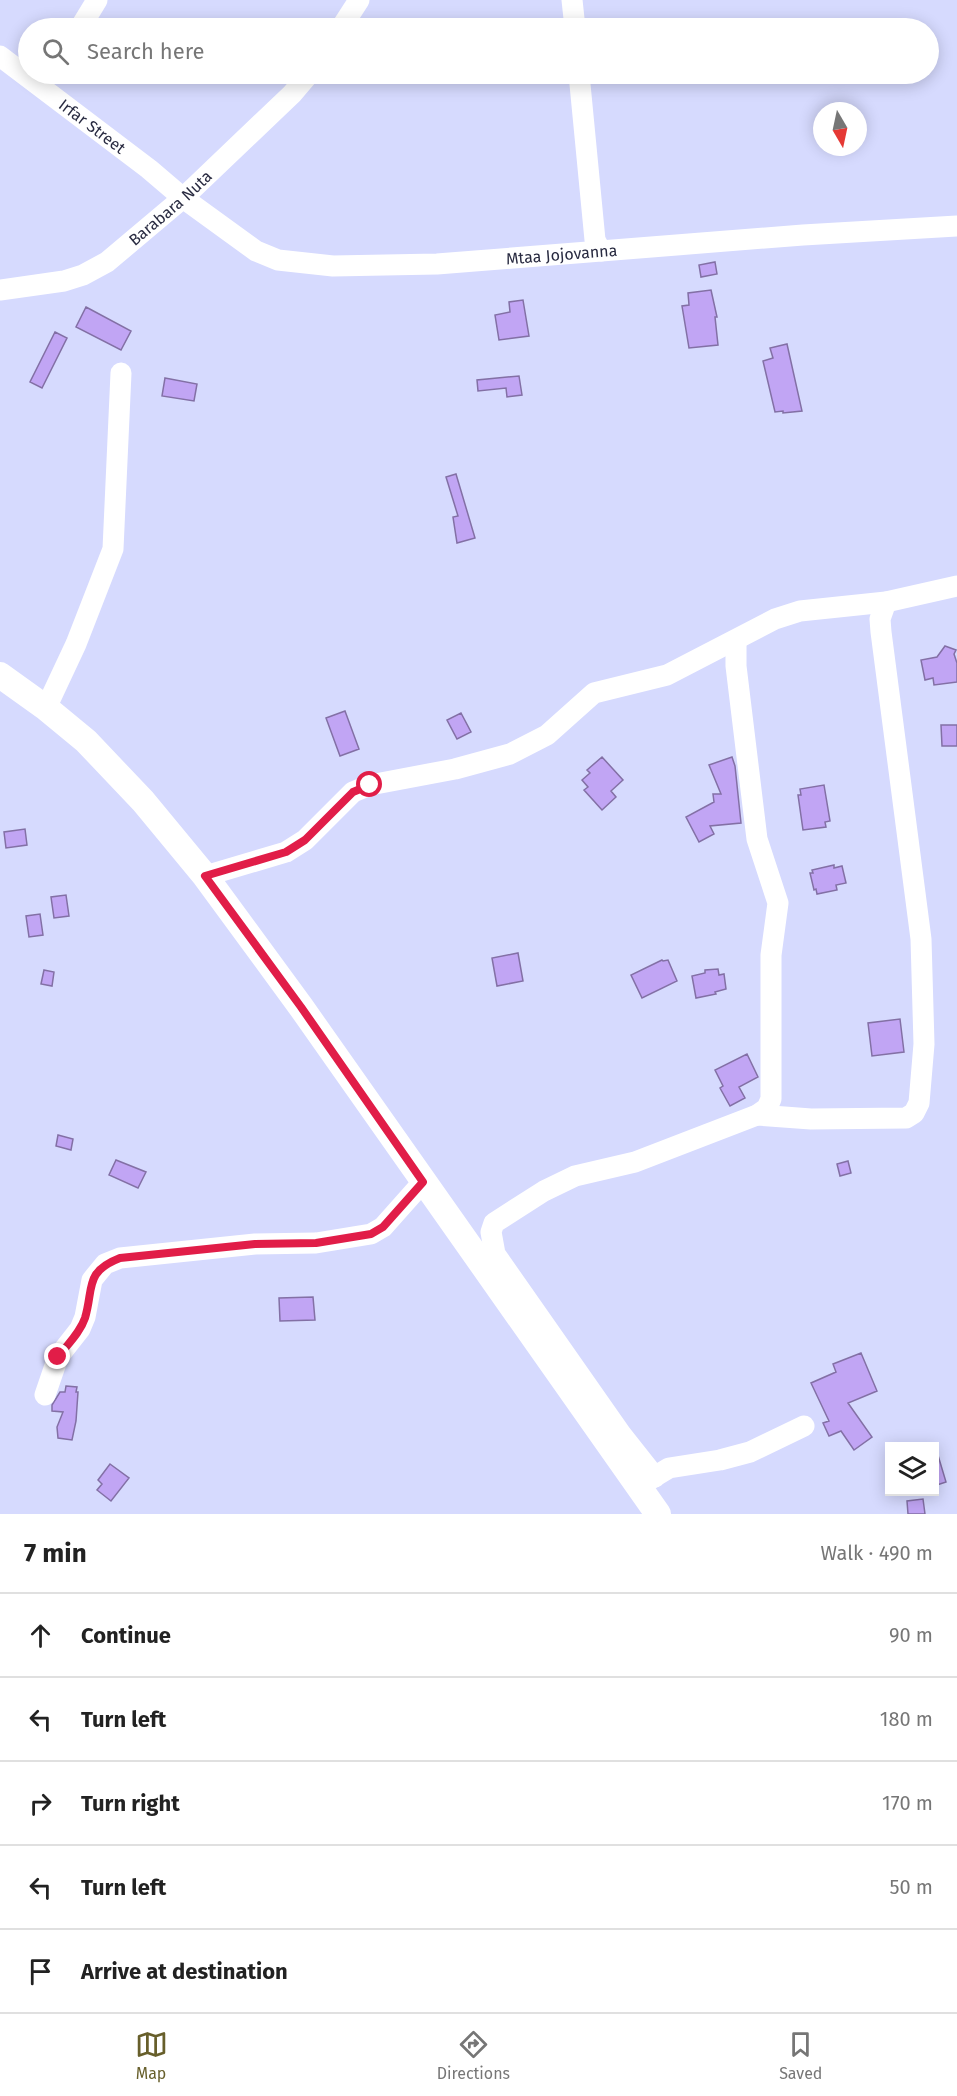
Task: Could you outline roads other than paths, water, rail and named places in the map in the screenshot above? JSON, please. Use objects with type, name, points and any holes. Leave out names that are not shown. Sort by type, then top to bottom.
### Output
[{"type":"main road","points":[[0,675],[46,708],[86,741],[143,801],[205,876],[301,1007],[423,1182],[646,1481],[658,1514]]},
{"type":"street","points":[[86,18],[97,0]]},
{"type":"street","points":[[347,18],[359,0]]},
{"type":"street","points":[[572,0],[574,18]]},
{"type":"street","name":"Irfar Street","points":[[0,56],[18,66]]},
{"type":"street","name":"Irfar Street","points":[[49,84],[183,198]]},
{"type":"street","name":"Barabara Nuta","points":[[0,290],[64,281],[83,275],[107,262],[183,198],[300,84]]},
{"type":"street","points":[[580,84],[595,240],[602,251]]},
{"type":"street","name":"Mtaa Jojovanna","points":[[183,198],[256,251],[278,260],[333,266],[437,264],[803,235],[957,226]]},
{"type":"street","points":[[46,708],[76,644],[113,549],[121,373]]},
{"type":"street","points":[[205,876],[286,852],[305,840],[353,792],[370,785],[454,770],[510,754],[546,735],[594,693],[667,675],[775,619],[801,611],[886,602],[957,586]]},
{"type":"street","points":[[757,1115],[811,1119],[906,1118],[914,1113],[919,1104],[924,1044],[921,939],[881,632],[880,619],[886,602]]},
{"type":"street","points":[[736,640],[736,666],[757,839],[778,903],[771,955],[771,1098],[767,1108],[757,1115],[635,1162],[575,1176],[544,1191],[494,1222],[491,1232],[495,1254],[621,1434],[646,1481],[669,1468],[720,1460],[750,1452],[804,1426]]},
{"type":"street","points":[[45,1395],[58,1357],[80,1329],[85,1317],[92,1280],[105,1264],[120,1258],[255,1244],[316,1243],[371,1234],[383,1227],[423,1182]]}]
